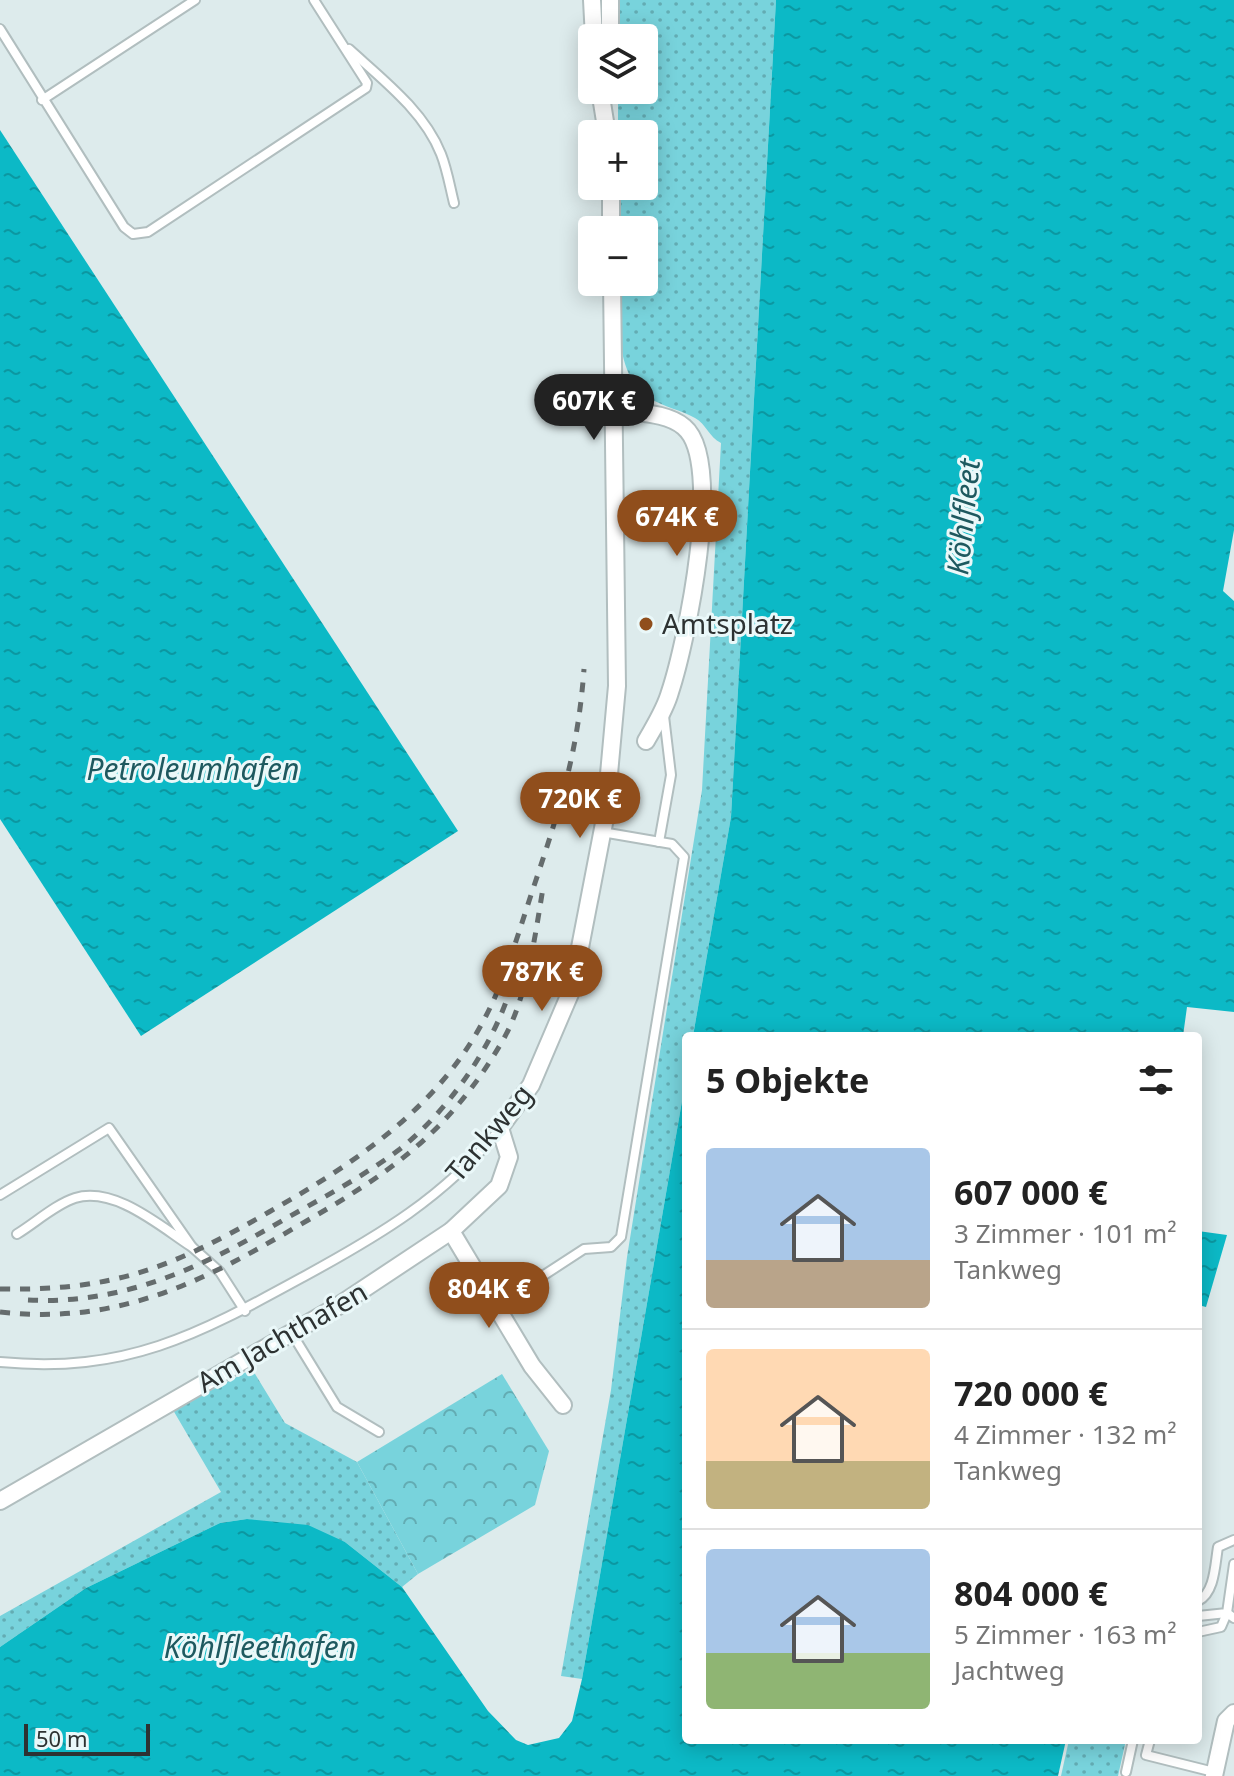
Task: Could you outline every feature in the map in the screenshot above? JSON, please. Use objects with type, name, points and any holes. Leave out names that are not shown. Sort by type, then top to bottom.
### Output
[{"type":"street","points":[[592,0],[593,24]]},
{"type":"street","points":[[610,0],[610,24]]},
{"type":"street","name":"Tankweg","points":[[500,1128],[531,1085],[572,989],[602,832],[617,710],[612,296]]},
{"type":"street","points":[[614,409],[674,420],[695,439],[703,463],[695,585],[681,656],[663,712],[646,741]]},
{"type":"street","name":"Am Jachthafen","points":[[0,1501],[415,1258],[451,1231],[499,1186],[509,1157],[500,1128]]},
{"type":"street","points":[[451,1231],[532,1366],[563,1405]]},
{"type":"street","points":[[1214,1774],[1226,1721],[1234,1713]]},
{"type":"lane","points":[[42,100],[195,0]]},
{"type":"lane","points":[[0,29],[124,227],[133,234],[148,232],[366,88],[367,83],[314,0]]},
{"type":"lane","points":[[342,43],[391,87],[428,130],[441,153],[454,203]]},
{"type":"lane","points":[[659,842],[671,775],[663,712]]},
{"type":"lane","points":[[498,1305],[584,1249],[611,1247],[621,1237],[684,866],[681,850],[659,842],[602,832]]},
{"type":"lane","points":[[0,1195],[109,1128],[192,1247]]},
{"type":"lane","name":"Tankweg","points":[[0,1362],[59,1364],[120,1357],[189,1336],[245,1311],[394,1226],[433,1198],[500,1128]]},
{"type":"lane","points":[[17,1234],[74,1198],[101,1197],[138,1212],[192,1247],[220,1272],[245,1311]]},
{"type":"lane","points":[[291,1332],[337,1407],[379,1432]]},
{"type":"lane","points":[[1202,1598],[1211,1587],[1218,1547],[1234,1540]]},
{"type":"lane","points":[[1202,1631],[1221,1627],[1230,1616],[1234,1564]]},
{"type":"lane","points":[[1202,1616],[1230,1616]]},
{"type":"lane","points":[[1126,1772],[1132,1744]]},
{"type":"lane","points":[[1149,1744],[1146,1755],[1214,1774]]},
{"type":"green space","points":[[618,0],[776,0],[731,817],[694,1032],[682,1032],[682,1101],[582,1679],[561,1676],[611,1390],[627,1257],[702,790],[721,443],[695,418],[649,398],[638,388],[624,361],[619,328],[619,296],[658,296],[658,216],[619,216],[619,200],[658,200],[658,120],[618,120],[618,104],[658,104],[658,24],[618,24]]},
{"type":"green space","points":[[252,1369],[285,1423],[357,1462],[418,1574],[402,1587],[345,1542],[247,1519],[220,1523],[86,1588],[0,1647],[0,1616],[221,1492],[173,1410]]},
{"type":"green space","points":[[502,1374],[549,1451],[535,1505],[418,1574],[357,1462]]},
{"type":"green space","points":[[1068,1744],[1125,1744],[1118,1776],[1061,1776]]},
{"type":"water","name":"Köhlfleet","points":[[776,0],[1234,0],[1234,530],[1223,591],[1234,601],[1234,1012],[1187,1007],[1184,1032],[694,1032],[731,817]]},
{"type":"water","name":"Petroleumhafen","points":[[0,130],[458,831],[141,1036],[0,819]]},
{"type":"water","name":"Köhlfleethafen","points":[[682,1101],[682,1744],[1065,1744],[1058,1776],[0,1776],[0,1647],[86,1588],[220,1523],[247,1519],[308,1525],[345,1542],[402,1587],[488,1711],[516,1740],[528,1745],[559,1738],[572,1721],[582,1679]]},
{"type":"water","points":[[1202,1232],[1227,1235],[1206,1307],[1202,1306]]},
{"type":"railway","points":[[0,1289],[40,1289],[109,1280],[171,1262],[202,1248],[330,1176],[387,1134],[439,1085],[480,1027],[510,958],[566,779],[577,727],[584,669]]},
{"type":"railway","points":[[0,1312],[82,1312],[155,1296],[260,1248],[387,1170],[438,1127],[461,1102],[503,1040],[524,986],[543,888]]},
{"type":"railway","points":[[28,1300],[98,1296],[131,1289],[194,1267],[255,1236],[372,1168],[418,1134],[451,1097],[480,1056],[510,990]]},
{"type":"place","name":"Amtsplatz","points":[[646,624]]}]
